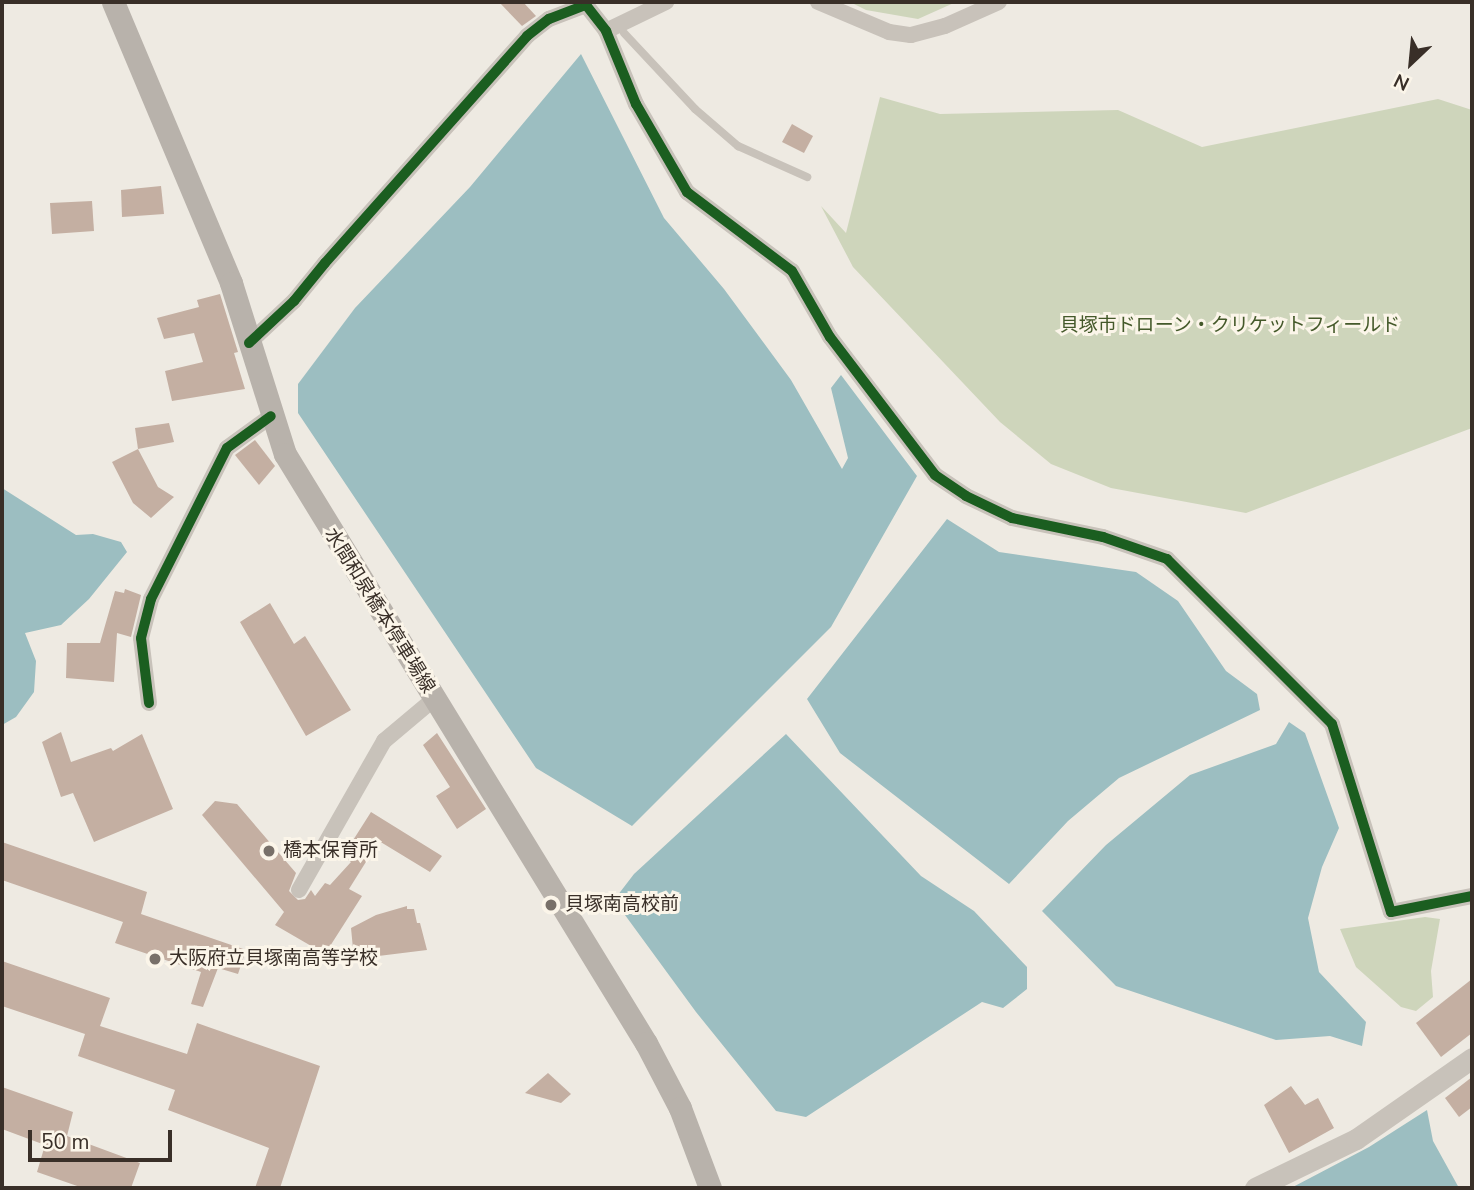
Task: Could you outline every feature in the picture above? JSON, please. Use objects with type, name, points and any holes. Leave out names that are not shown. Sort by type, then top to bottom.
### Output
[{"type":"main road","name":"水間和泉橋本停車場線","points":[[113,2],[221,258],[271,416],[299,479],[646,1043],[680,1108],[710,1188]]},
{"type":"street","points":[[606,31],[666,2]]},
{"type":"street","points":[[818,2],[889,32],[911,35],[945,26],[999,2]]},
{"type":"street","points":[[248,343],[295,301],[325,263],[527,36],[550,19],[586,5],[606,31],[636,104],[687,192],[792,271],[831,337],[935,475],[966,496],[1012,518],[1104,537],[1167,559],[1332,724],[1391,912],[1472,896]]},
{"type":"street","points":[[149,704],[141,638],[151,599],[227,448],[271,416]]},
{"type":"street","points":[[299,890],[384,741],[434,699]]},
{"type":"street","points":[[1255,1188],[1356,1139],[1472,1058]]},
{"type":"lane","points":[[624,33],[695,108],[738,146],[807,177]]},
{"type":"green space","points":[[850,2],[956,2],[918,19],[866,10]]},
{"type":"green space","name":"貝塚市ドローン・クリケットフィールド","points":[[880,97],[940,114],[1118,110],[1202,147],[1438,99],[1472,110],[1472,428],[1246,513],[1111,488],[1051,464],[1000,422],[853,267],[821,206],[846,233]]},
{"type":"green space","points":[[1425,917],[1440,919],[1431,971],[1433,997],[1416,1011],[1401,1007],[1356,967],[1340,929]]},
{"type":"water","points":[[581,54],[664,218],[724,289],[791,380],[842,469],[848,458],[831,388],[841,375],[917,476],[831,627],[632,826],[536,768],[298,413],[298,384],[355,308],[470,187]]},
{"type":"water","points":[[2,488],[76,535],[93,534],[121,542],[127,552],[89,599],[61,625],[25,633],[36,661],[34,692],[16,717],[2,725]]},
{"type":"water","points":[[947,519],[999,552],[1136,572],[1178,601],[1226,671],[1257,694],[1260,710],[1119,778],[1068,821],[1009,884],[840,753],[807,699]]},
{"type":"water","points":[[1289,722],[1305,733],[1339,828],[1322,867],[1308,918],[1319,972],[1366,1022],[1362,1046],[1330,1036],[1276,1040],[1116,986],[1042,911],[1106,845],[1190,775],[1276,744]]},
{"type":"water","points":[[786,734],[921,876],[974,911],[1027,967],[1027,989],[1003,1008],[982,1002],[806,1117],[776,1111],[696,1012],[614,900],[634,874]]},
{"type":"water","points":[[1427,1110],[1433,1141],[1459,1188],[1291,1188],[1369,1147]]},
{"type":"building","points":[[499,2],[523,2],[536,16],[522,26]]},
{"type":"building","points":[[792,124],[813,136],[804,153],[782,142]]},
{"type":"building","points":[[161,186],[164,214],[122,217],[121,190]]},
{"type":"building","points":[[92,201],[94,231],[52,234],[50,203]]},
{"type":"building","points":[[220,294],[238,352],[234,353],[245,389],[172,401],[165,371],[203,362],[194,333],[164,339],[157,318],[199,307],[197,300]]},
{"type":"building","points":[[169,423],[174,442],[138,449],[135,428]]},
{"type":"building","points":[[255,440],[275,466],[259,485],[235,455]]},
{"type":"building","points":[[138,449],[158,487],[174,497],[151,518],[133,503],[112,462]]},
{"type":"building","points":[[125,589],[141,595],[131,637],[117,633],[114,682],[66,678],[67,643],[100,643],[115,591],[124,593]]},
{"type":"building","points":[[270,603],[294,644],[305,636],[351,710],[306,736],[240,622]]},
{"type":"building","points":[[61,732],[71,762],[111,748],[113,751],[142,734],[173,809],[94,842],[73,793],[61,797],[42,742]]},
{"type":"building","points":[[437,733],[486,809],[457,829],[436,796],[450,787],[423,745]]},
{"type":"building","points":[[215,801],[237,804],[296,873],[289,891],[298,900],[305,899],[311,890],[315,896],[325,883],[330,885],[351,862],[343,856],[371,812],[442,856],[430,872],[379,841],[349,889],[362,896],[325,954],[275,925],[284,912],[202,815]]},
{"type":"building","points":[[2,842],[147,892],[141,914],[246,950],[238,974],[218,968],[203,1007],[191,1004],[201,972],[115,943],[123,922],[2,880]]},
{"type":"building","points":[[407,906],[407,909],[414,909],[427,950],[354,959],[351,928],[376,915]]},
{"type":"building","points":[[2,961],[110,998],[100,1026],[187,1054],[197,1023],[320,1066],[280,1188],[255,1188],[269,1148],[168,1110],[175,1090],[78,1056],[85,1034],[2,1006]]},
{"type":"building","points":[[1472,979],[1472,1033],[1441,1057],[1416,1023]]},
{"type":"building","points":[[548,1073],[571,1094],[561,1103],[525,1093]]},
{"type":"building","points":[[1472,1077],[1472,1107],[1459,1117],[1445,1098]]},
{"type":"building","points":[[1291,1086],[1305,1105],[1318,1098],[1334,1128],[1289,1153],[1264,1105]]},
{"type":"building","points":[[2,1087],[73,1112],[67,1136],[140,1163],[131,1188],[83,1188],[37,1172],[45,1145],[2,1129]]},
{"type":"cycle path","points":[[249,343],[294,301],[527,36],[549,19],[586,5],[606,31],[636,104],[687,192],[792,271],[830,337],[935,475],[966,496],[1012,518],[1103,537],[1167,559],[1332,724],[1391,912],[1472,896]]},
{"type":"cycle path","points":[[149,703],[141,638],[151,599],[227,448],[271,416]]},
{"type":"place","name":"橋本保育所","points":[[269,851]]},
{"type":"place","name":"貝塚南高校前","points":[[551,905]]},
{"type":"place","name":"大阪府立貝塚南高等学校","points":[[155,959]]}]
